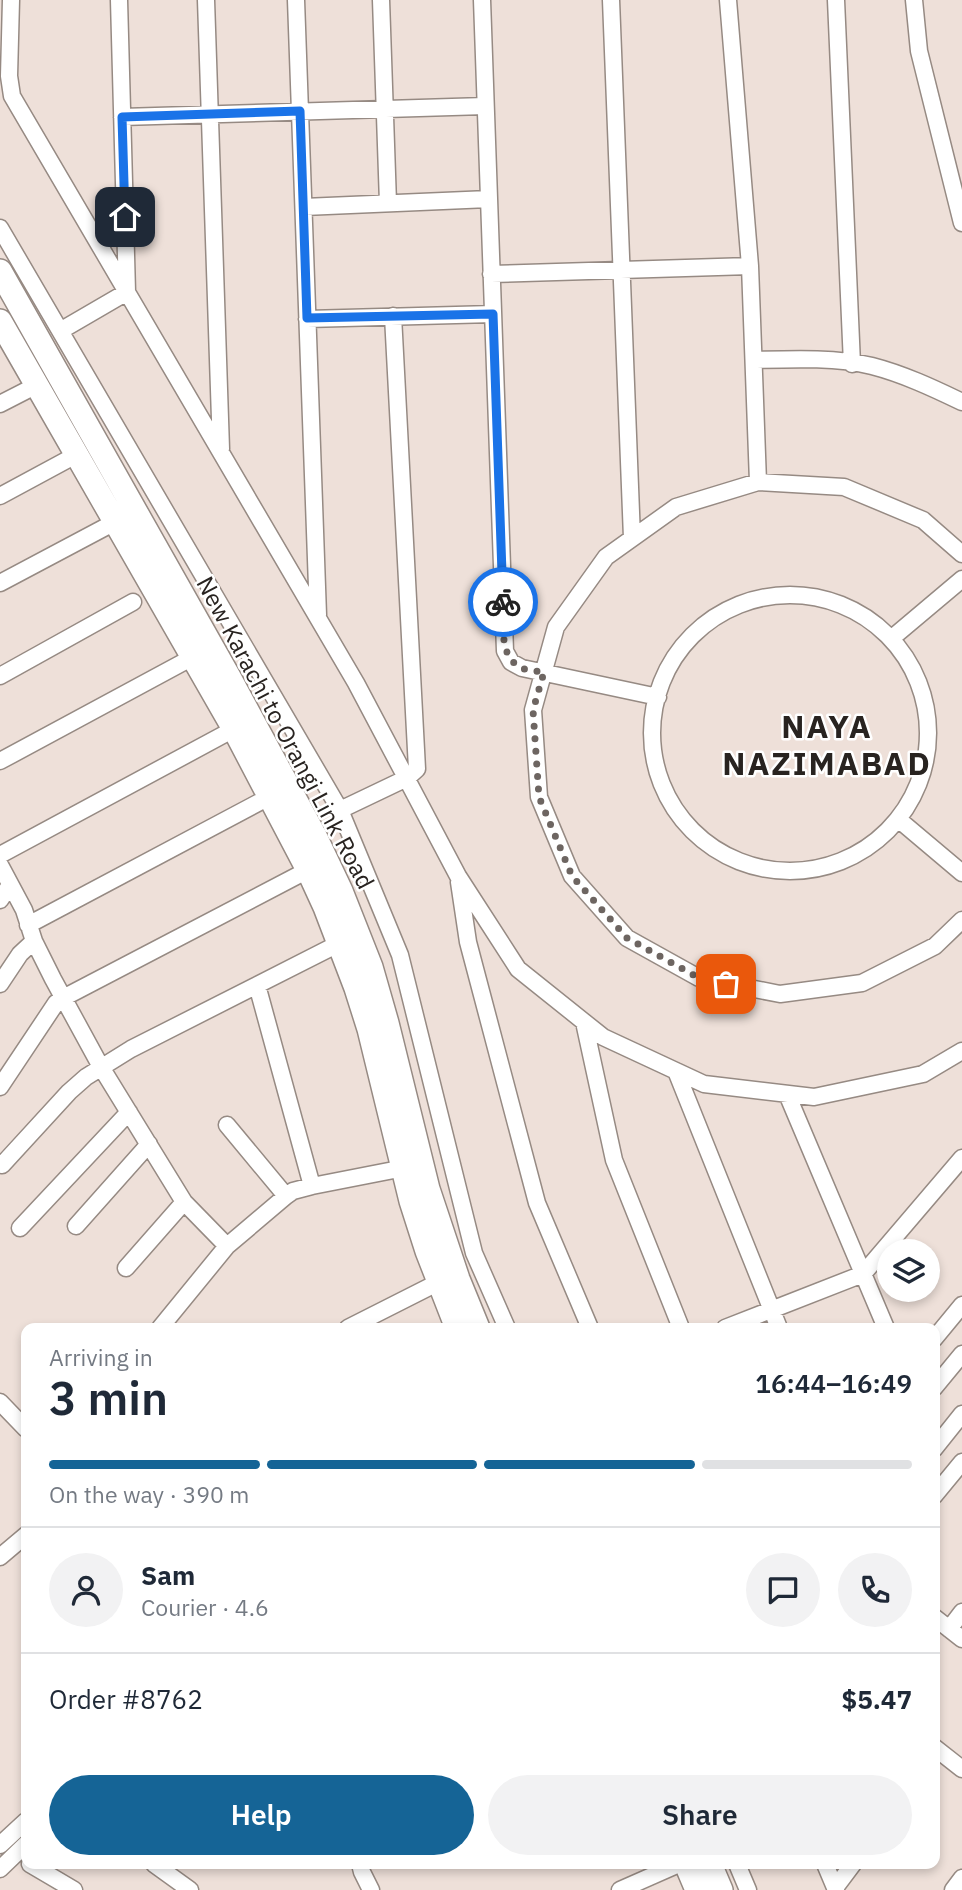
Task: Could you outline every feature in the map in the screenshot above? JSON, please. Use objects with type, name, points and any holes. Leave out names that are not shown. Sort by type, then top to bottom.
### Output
[{"type":"street","points":[[11,0],[9,76],[12,96],[356,683],[458,876],[518,969],[603,1037],[704,1084],[814,1097],[923,1074],[962,1051]]},
{"type":"street","points":[[119,0],[127,292]]},
{"type":"street","points":[[206,0],[221,452]]},
{"type":"street","points":[[296,0],[318,617]]},
{"type":"street","points":[[381,0],[388,203]]},
{"type":"street","points":[[482,0],[505,651],[511,662],[522,668],[658,697]]},
{"type":"street","points":[[611,0],[632,538]]},
{"type":"street","points":[[728,0],[750,266],[758,482]]},
{"type":"street","points":[[836,0],[852,364]]},
{"type":"street","points":[[914,0],[919,51],[962,223]]},
{"type":"street","points":[[122,117],[485,106]]},
{"type":"street","points":[[304,206],[489,199]]},
{"type":"street","points":[[0,228],[340,810],[400,956],[474,1253],[505,1323]]},
{"type":"street","points":[[491,274],[750,266]]},
{"type":"street","name":"New Karachi to Orangi Link Road","points":[[0,271],[229,677],[305,841],[308,870],[340,943],[369,1029],[423,1238],[455,1323]]},
{"type":"street","points":[[60,331],[127,292]]},
{"type":"street","points":[[307,318],[493,314]]},
{"type":"street","points":[[340,810],[407,778],[417,769],[393,316]]},
{"type":"street","name":"New Karachi to Orangi Link Road","points":[[0,321],[193,657],[269,797],[341,891],[371,967],[428,1189],[476,1323]]},
{"type":"street","points":[[754,360],[810,359],[871,366],[929,386],[962,402]]},
{"type":"street","points":[[0,404],[37,385]]},
{"type":"street","points":[[0,496],[76,455]]},
{"type":"street","points":[[962,554],[923,520],[844,487],[758,482],[676,507],[606,556],[556,627],[533,710],[539,797],[572,876],[627,938],[699,978],[780,994],[862,983],[935,946],[962,920]]},
{"type":"street","points":[[0,583],[115,522]]},
{"type":"street","points":[[126,543],[147,531]]},
{"type":"street","points":[[892,638],[962,579]]},
{"type":"street","points":[[768,595],[814,595],[857,610],[892,638],[917,676],[929,720],[926,765],[908,808],[877,843],[836,865],[790,873],[745,865],[705,843],[673,808],[655,766],[652,719],[664,674],[689,637],[725,609],[768,595]]},
{"type":"street","points":[[0,676],[134,602]]},
{"type":"street","points":[[0,761],[193,657]]},
{"type":"street","points":[[0,855],[233,729]]},
{"type":"street","points":[[28,925],[269,797]]},
{"type":"street","points":[[898,819],[962,873]]},
{"type":"street","points":[[0,865],[23,910],[34,941],[102,1067],[184,1202],[227,1246]]},
{"type":"street","points":[[0,1087],[56,1003],[63,998],[308,870]]},
{"type":"street","points":[[458,876],[468,942],[537,1203],[588,1323]]},
{"type":"street","points":[[0,900],[10,885]]},
{"type":"street","points":[[0,985],[20,954],[34,941]]},
{"type":"street","points":[[2,1165],[86,1077],[131,1049],[340,943]]},
{"type":"street","points":[[257,985],[312,1186]]},
{"type":"street","points":[[583,1022],[614,1160],[679,1323]]},
{"type":"street","points":[[676,1071],[777,1323]]},
{"type":"street","points":[[786,1094],[884,1323]]},
{"type":"street","points":[[20,1228],[129,1112]]},
{"type":"street","points":[[227,1125],[286,1196]]},
{"type":"street","points":[[76,1226],[149,1144]]},
{"type":"street","points":[[737,1323],[863,1274],[962,1158]]},
{"type":"street","points":[[164,1323],[227,1246],[293,1191],[404,1168]]},
{"type":"street","points":[[126,1268],[184,1202]]},
{"type":"street","points":[[358,1323],[439,1282]]},
{"type":"street","points":[[940,1332],[962,1305]]},
{"type":"street","points":[[940,1381],[962,1354]]},
{"type":"street","points":[[0,1402],[21,1424]]},
{"type":"street","points":[[940,1442],[962,1414]]},
{"type":"street","points":[[940,1489],[962,1462]]},
{"type":"street","points":[[0,1557],[21,1539]]},
{"type":"street","points":[[940,1622],[955,1634],[962,1612]]},
{"type":"street","points":[[940,1754],[962,1769]]},
{"type":"street","points":[[0,1845],[21,1826]]},
{"type":"street","points":[[0,1869],[21,1858]]},
{"type":"street","points":[[44,1869],[74,1890]]},
{"type":"street","points":[[161,1869],[190,1890]]},
{"type":"street","points":[[361,1869],[371,1890]]},
{"type":"street","points":[[620,1890],[668,1869]]},
{"type":"street","points":[[688,1869],[697,1890]]},
{"type":"street","points":[[712,1869],[721,1890]]},
{"type":"street","points":[[739,1869],[748,1890]]},
{"type":"street","points":[[827,1869],[835,1889]]},
{"type":"street","points":[[835,1889],[849,1869]]},
{"type":"street","points":[[953,1890],[962,1878]]},
{"type":"way so far","points":[[503,602],[505,651],[511,662],[522,668],[544,672],[533,710],[539,797],[572,876],[627,938],[699,978],[726,984]]},
{"type":"district","name":"NAYA NAZIMABAD","points":[[827,746]]},
{"type":"route","points":[[125,217],[122,117],[300,111],[307,318],[493,314],[503,602]]}]
